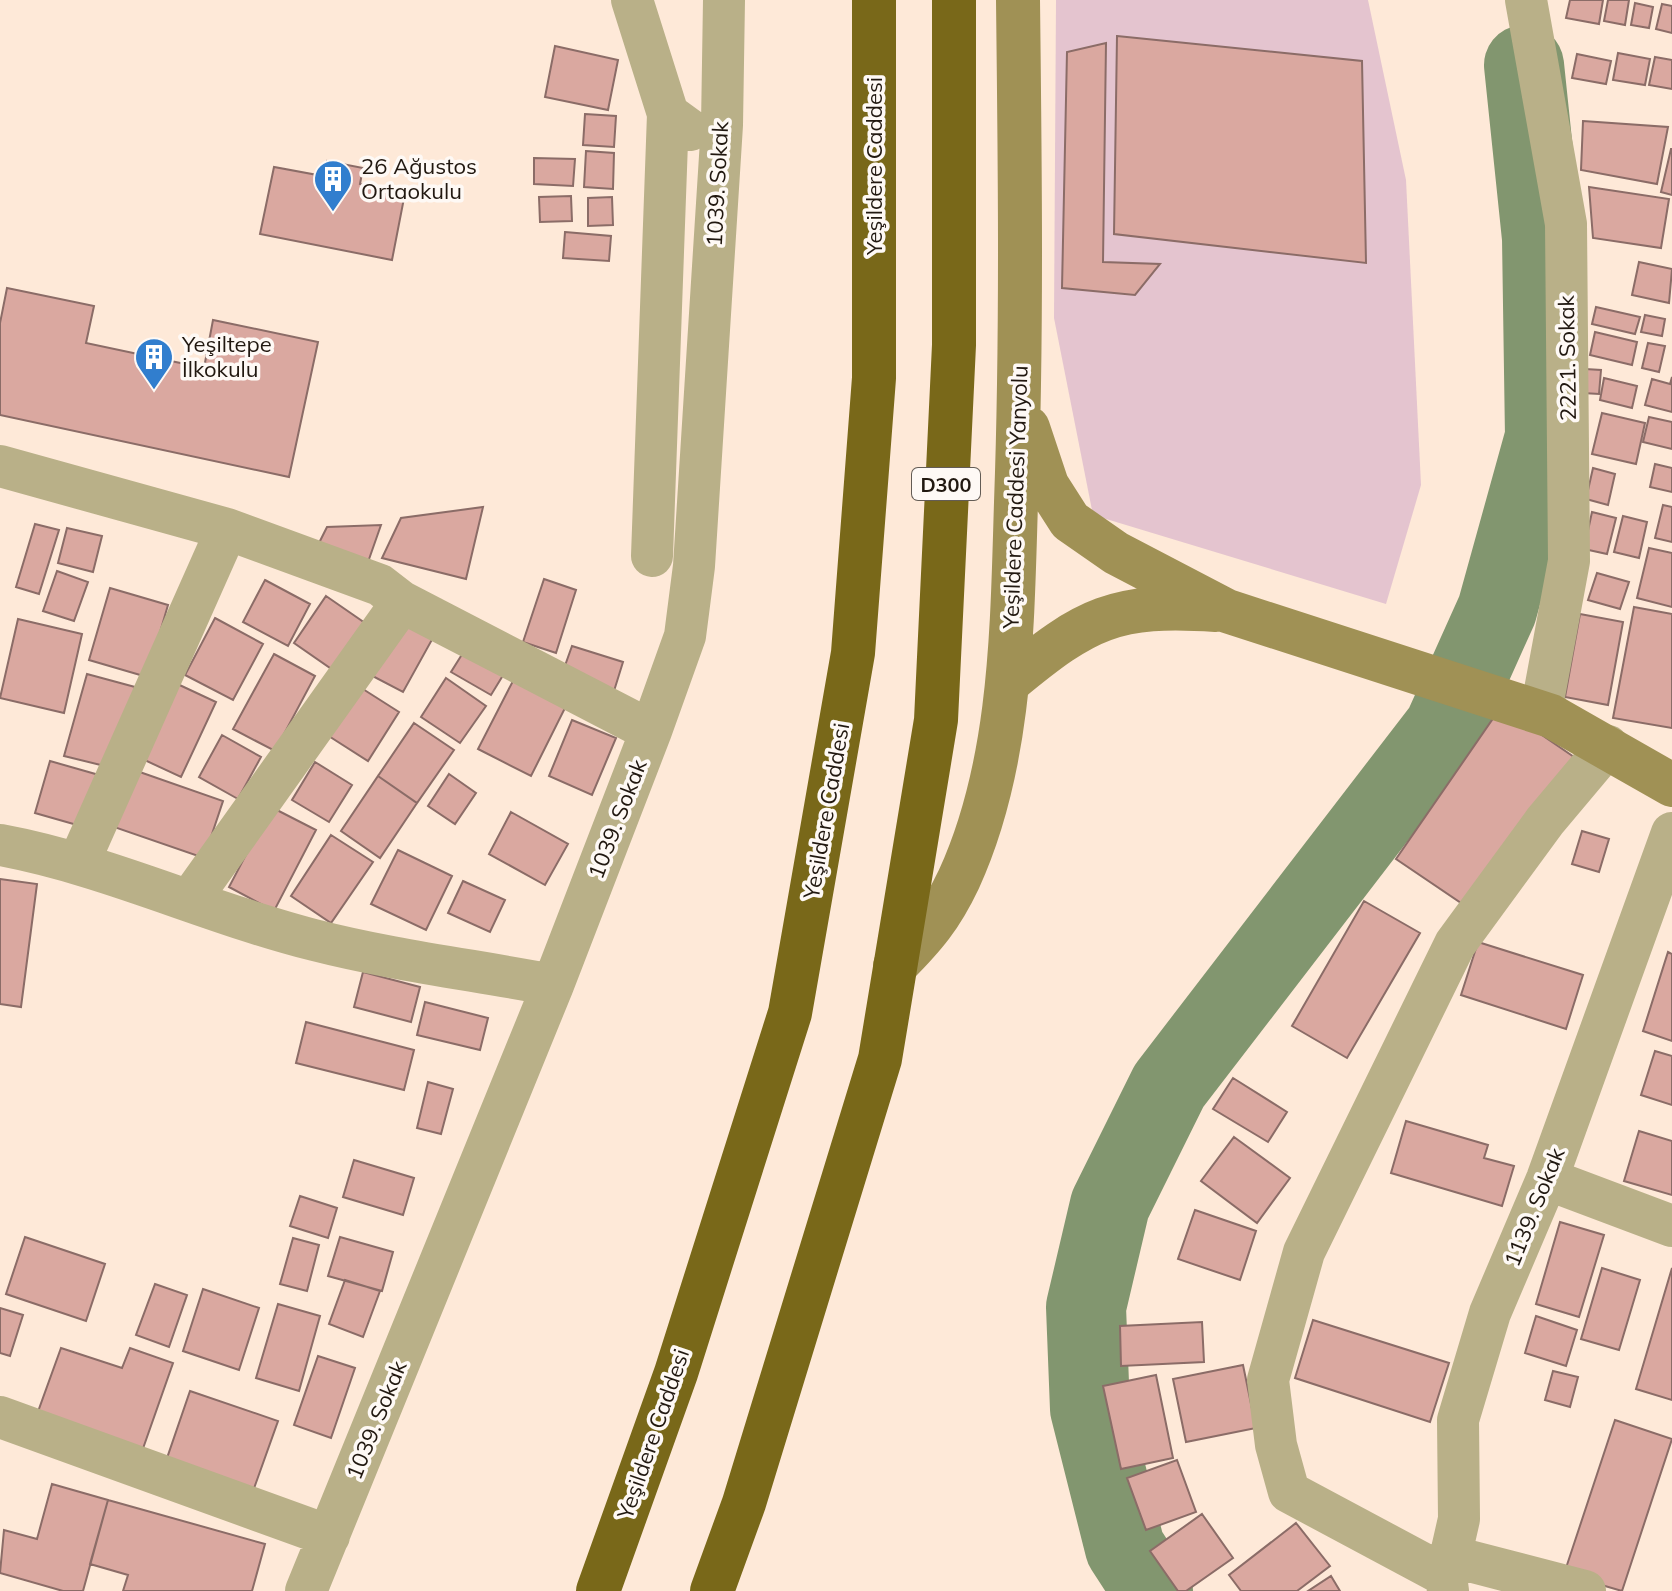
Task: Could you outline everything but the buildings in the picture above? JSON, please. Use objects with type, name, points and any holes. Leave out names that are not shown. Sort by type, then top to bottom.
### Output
[{"type":"highway","name":"Yeşildere Caddesi","points":[[598,1591],[676,1373],[790,1013],[848,684],[874,378],[874,0]]},
{"type":"highway","name":"D300","points":[[895,966],[936,720],[954,345],[954,0]]},
{"type":"highway","points":[[712,1591],[880,1059],[895,966]]},
{"type":"main road","name":"Yeşildere Caddesi Yanyolu","points":[[895,966],[934,927],[960,877],[983,810],[1010,681],[1019,399],[1018,0]]},
{"type":"main road","points":[[1019,399],[1047,485],[1070,521],[1116,553],[1227,611],[1342,651],[1551,716],[1672,785]]},
{"type":"main road","points":[[1010,681],[1056,643],[1092,621],[1133,611],[1181,607],[1227,611]]},
{"type":"main road","points":[[722,1591],[734,1529]]},
{"type":"street","points":[[632,0],[668,114],[652,556]]},
{"type":"street","name":"1039. Sokak","points":[[306,1591],[553,985],[685,636],[694,566],[720,153],[724,0]]},
{"type":"street","name":"2221. Sokak","points":[[1526,0],[1566,224],[1569,561],[1543,701],[1551,716]]},
{"type":"street","points":[[668,114],[720,153]]},
{"type":"street","points":[[0,466],[227,529],[380,585],[402,602],[651,731]]},
{"type":"street","points":[[79,862],[227,529]]},
{"type":"street","points":[[189,901],[402,602]]},
{"type":"street","points":[[1585,1591],[1448,1574],[1289,1492],[1276,1445],[1268,1380],[1304,1252],[1455,944],[1545,821],[1608,746]]},
{"type":"street","points":[[0,845],[79,862],[189,901],[315,940],[553,985]]},
{"type":"street","name":"1139. Sokak","points":[[1448,1574],[1459,1519],[1458,1420],[1490,1313],[1547,1179],[1668,850]]},
{"type":"street","points":[[1547,1179],[1672,1226]]},
{"type":"street","points":[[0,1417],[329,1536]]},
{"type":"shaded area","points":[[1056,0],[1368,0],[1406,180],[1421,485],[1386,604],[1093,515],[1054,318]]},
{"type":"waterway","points":[[1153,1591],[1125,1548],[1090,1409],[1086,1307],[1110,1205],[1169,1086],[1444,728],[1497,610],[1545,437],[1542,238],[1524,65]]},
{"type":"place","name":"26 Ağustos Ortaokulu","points":[[333,213]]},
{"type":"place","name":"Yeşiltepe İlkokulu","points":[[154,391]]}]
